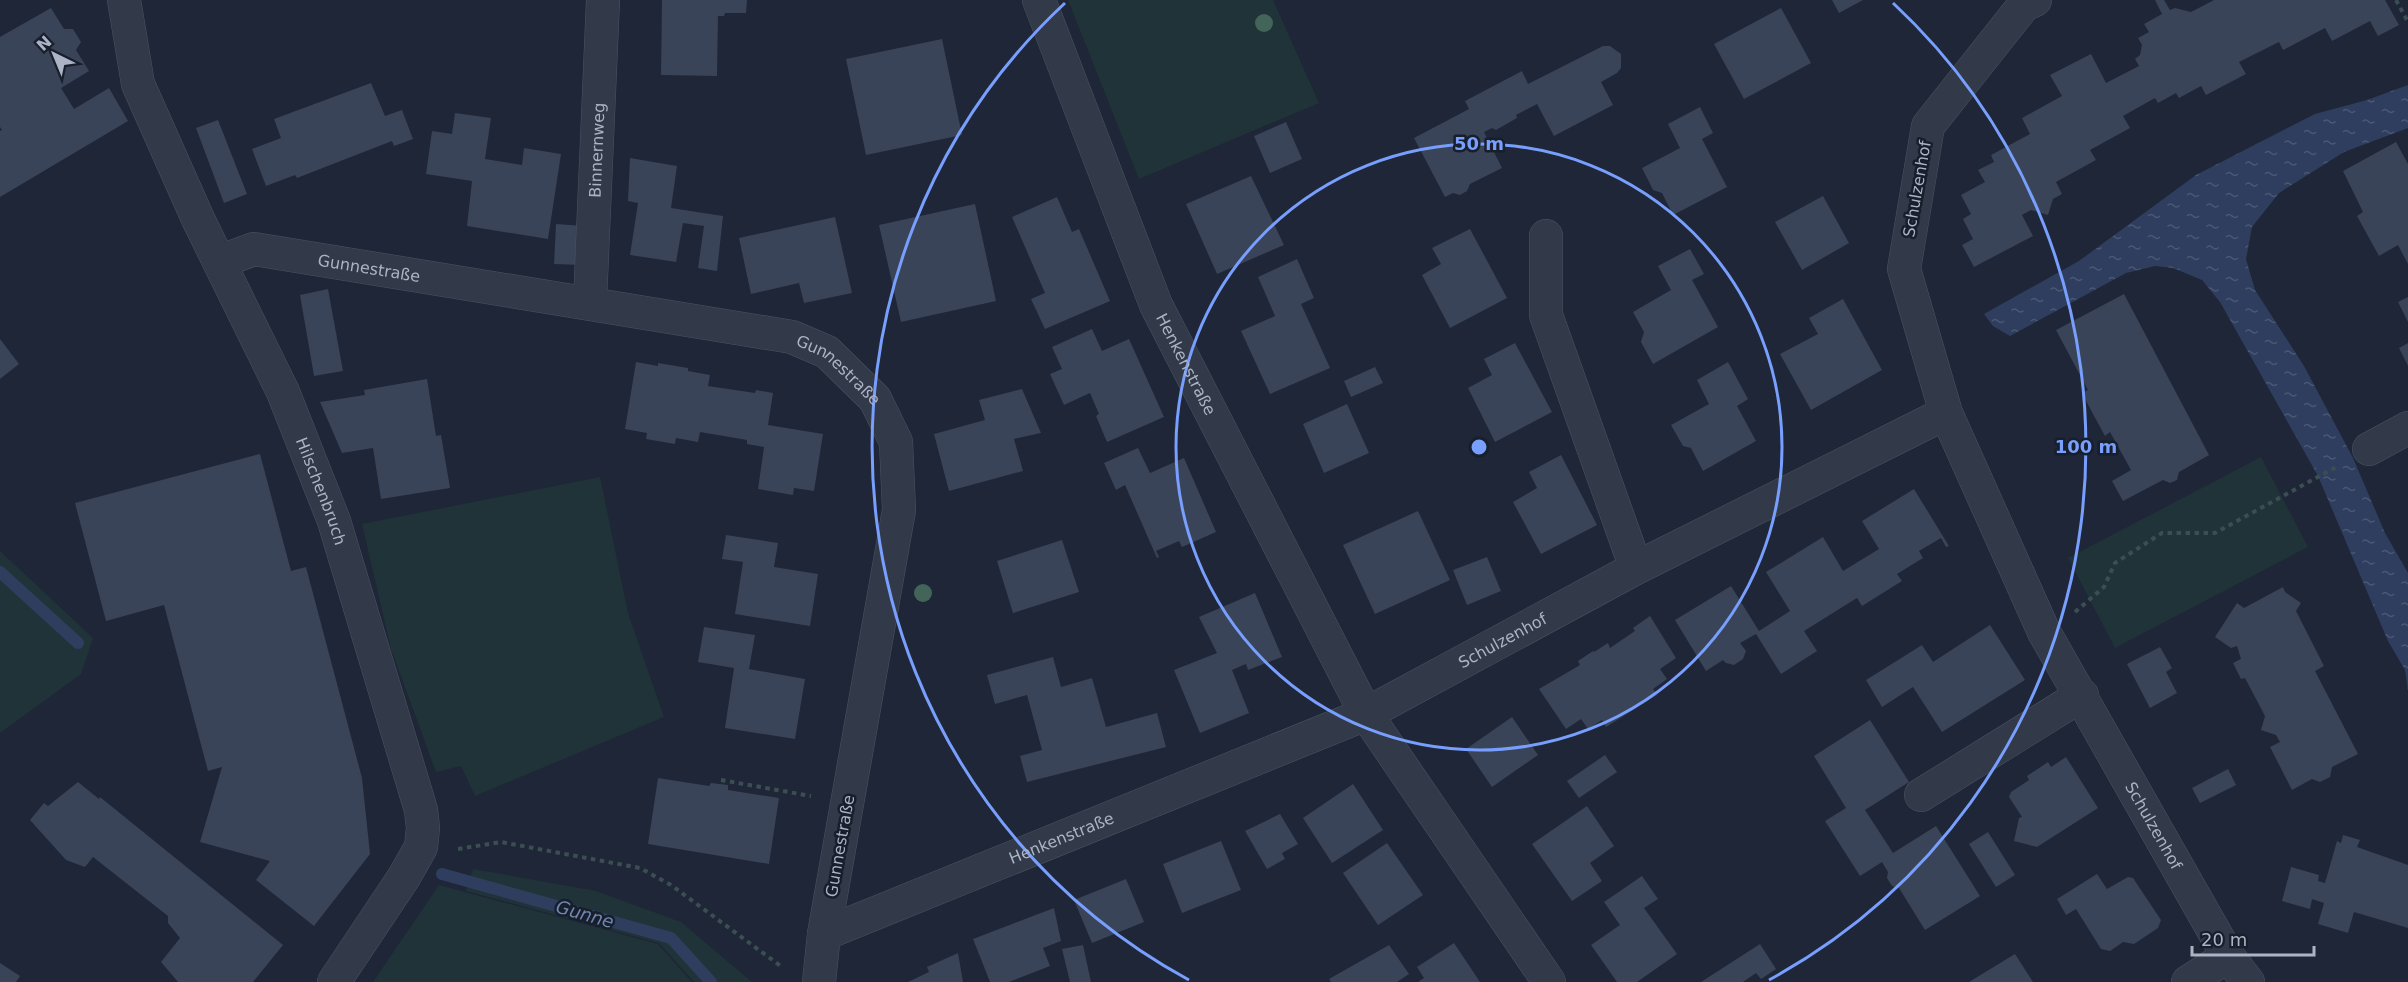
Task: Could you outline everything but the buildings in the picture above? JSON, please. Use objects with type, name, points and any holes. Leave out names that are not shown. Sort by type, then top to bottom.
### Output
[{"type":"street","name":"Hilschenbruch","points":[[124,0],[138,84],[219,262],[283,392],[334,521],[421,810],[423,828],[421,847],[404,877],[334,982]]},
{"type":"street","name":"Binnernweg","points":[[590,302],[603,0]]},
{"type":"street","name":"Henkenstraße","points":[[1039,0],[1156,305],[1366,714],[1549,982]]},
{"type":"street","name":"Schulzenhof","points":[[2035,0],[2024,5],[1928,126],[1904,268],[1946,412],[2044,632],[2082,695],[2228,956],[2248,982]]},
{"type":"street","points":[[1546,236],[1546,315],[1636,568]]},
{"type":"street","name":"Gunnestraße","points":[[219,262],[254,249],[590,302],[792,337],[827,352],[875,399],[896,442],[899,510],[824,934],[819,980]]},
{"type":"street","name":"Schulzenhof","points":[[1366,714],[1636,568],[1946,412]]},
{"type":"street","points":[[2369,449],[2408,428]]},
{"type":"street","points":[[1921,795],[2082,695]]},
{"type":"street","name":"Henkenstraße","points":[[824,934],[1366,714]]},
{"type":"street","points":[[2188,982],[2228,956]]},
{"type":"path","points":[[2396,0],[2408,22]]},
{"type":"path","points":[[2044,632],[2074,613],[2104,587],[2115,563],[2162,533],[2215,533],[2369,449]]},
{"type":"path","points":[[721,780],[847,802]]},
{"type":"path","points":[[421,847],[444,851],[501,842],[640,868],[671,885],[791,974],[819,980]]},
{"type":"green space","points":[[1068,0],[1273,0],[1319,103],[1139,179]]},
{"type":"green space","points":[[2261,457],[2308,547],[2115,648],[2068,558]]},
{"type":"green space","points":[[600,477],[628,613],[664,717],[475,796],[461,766],[436,772],[391,649],[362,524]]},
{"type":"green space","points":[[0,551],[93,638],[81,674],[0,733]]},
{"type":"green space","points":[[473,869],[596,891],[681,922],[752,982],[694,982],[659,943],[466,891]]},
{"type":"green space","points":[[439,885],[658,944],[692,982],[373,982]]},
{"type":"water","points":[[2408,85],[2408,128],[2344,152],[2279,193],[2252,227],[2246,259],[2255,290],[2304,366],[2353,458],[2385,533],[2408,573],[2408,691],[2405,670],[2388,641],[2318,476],[2220,302],[2202,280],[2173,268],[2155,266],[2126,273],[2010,336],[1993,326],[1984,314],[2079,261],[2196,175],[2315,114],[2367,100]]},
{"type":"waterway","name":"Gunne","points":[[0,572],[78,643]]},
{"type":"waterway","name":"Gunne","points":[[442,874],[671,938],[711,982]]}]
